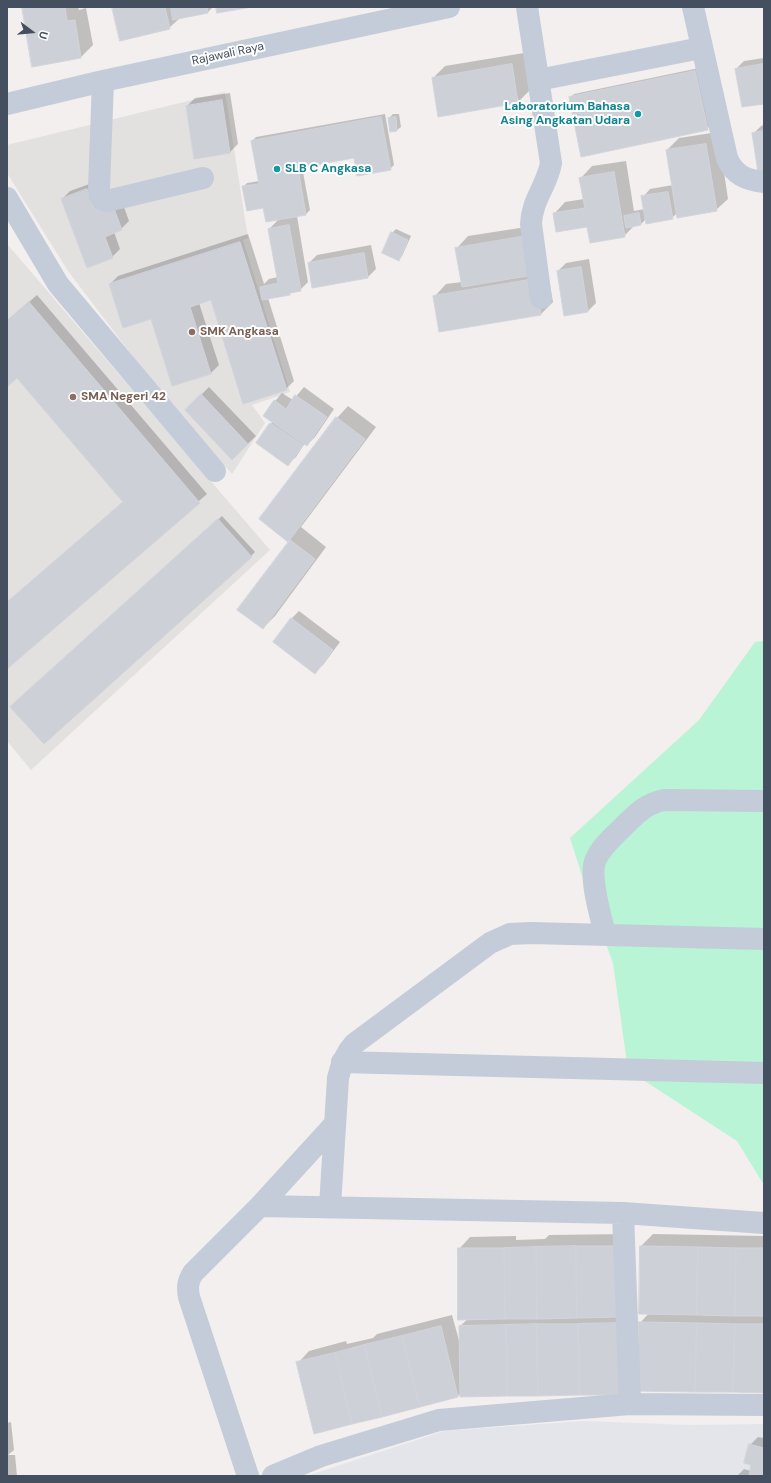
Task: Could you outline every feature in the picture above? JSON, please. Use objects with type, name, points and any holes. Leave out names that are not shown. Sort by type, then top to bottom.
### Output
[{"type":"street","name":"Rajawali Raya","points":[[7,104],[103,81],[449,7]]},
{"type":"street","points":[[527,7],[551,163],[550,171],[535,201],[531,224],[541,298]]},
{"type":"street","points":[[693,7],[701,48],[730,166],[744,177],[754,181],[764,182]]},
{"type":"street","points":[[538,80],[701,48]]},
{"type":"street","points":[[103,81],[99,188],[100,196],[103,200],[107,201],[203,178]]},
{"type":"street","points":[[7,198],[58,284],[215,471]]},
{"type":"street","points":[[606,934],[594,884],[594,861],[607,843],[638,812],[654,801],[664,800],[764,801]]},
{"type":"street","points":[[330,1206],[338,1078],[342,1062],[347,1051],[354,1044],[490,943],[510,934],[520,933],[764,938]]},
{"type":"street","points":[[342,1062],[764,1073]]},
{"type":"street","points":[[248,1476],[189,1297],[189,1279],[193,1273],[260,1206],[334,1125]]},
{"type":"street","points":[[260,1206],[330,1206],[623,1214],[764,1223]]},
{"type":"street","points":[[623,1214],[630,1404]]},
{"type":"street","points":[[273,1476],[321,1456],[439,1420],[630,1404],[764,1405]]},
{"type":"shaded area","name":"SMK Angkasa","points":[[225,92],[248,238],[243,240],[290,392],[252,405],[265,423],[232,474],[163,396],[68,271],[7,173],[7,145]]},
{"type":"shaded area","name":"SMA Negeri 42","points":[[7,244],[270,550],[31,770],[7,741]]},
{"type":"shaded area","points":[[584,1421],[690,1425],[764,1424],[764,1476],[307,1476],[444,1431]]},
{"type":"green space","points":[[764,641],[764,1185],[737,1141],[628,1070],[613,963],[570,838],[699,720],[755,642]]},
{"type":"building","points":[[22,7],[65,7],[67,21],[75,20],[81,58],[32,67]]},
{"type":"building","points":[[112,7],[165,7],[170,29],[120,41]]},
{"type":"building","points":[[171,7],[207,7],[208,13],[173,20]]},
{"type":"building","points":[[216,7],[252,7],[217,13]]},
{"type":"building","points":[[512,64],[518,103],[438,117],[432,78]]},
{"type":"building","points":[[763,64],[764,104],[742,107],[735,69]]},
{"type":"building","name":"Laboratorium Bahasa Asing Angkatan Udara","points":[[695,71],[708,130],[581,157],[569,97]]},
{"type":"building","points":[[222,100],[230,153],[194,159],[186,106]]},
{"type":"building","name":"SLB C Angkasa","points":[[381,117],[391,170],[357,176],[354,158],[298,168],[306,215],[266,222],[263,208],[247,211],[242,186],[259,184],[251,141]]},
{"type":"building","points":[[396,117],[397,131],[390,132],[388,118]]},
{"type":"building","points":[[764,131],[764,178],[759,179],[752,133]]},
{"type":"building","points":[[706,144],[717,211],[677,218],[666,150]]},
{"type":"building","points":[[614,172],[625,237],[590,243],[587,227],[556,232],[553,213],[585,208],[579,178]]},
{"type":"building","points":[[87,189],[95,209],[112,203],[122,230],[105,237],[113,258],[87,268],[61,199]]},
{"type":"building","points":[[668,192],[673,219],[646,224],[641,196]]},
{"type":"building","points":[[639,213],[641,225],[626,228],[624,216]]},
{"type":"building","points":[[289,225],[301,291],[290,293],[290,295],[262,300],[260,287],[278,283],[268,229]]},
{"type":"building","points":[[391,232],[408,240],[399,261],[382,253]]},
{"type":"building","points":[[527,236],[533,275],[462,287],[455,248]]},
{"type":"building","points":[[240,242],[287,390],[243,404],[211,300],[190,307],[211,374],[172,386],[151,319],[123,328],[109,284]]},
{"type":"building","points":[[364,253],[368,278],[312,288],[308,263]]},
{"type":"building","points":[[581,267],[588,312],[564,316],[557,271]]},
{"type":"building","points":[[535,279],[541,315],[439,332],[433,296]]},
{"type":"building","points":[[29,302],[200,503],[7,669],[7,602],[123,502],[17,378],[7,387],[7,321]]},
{"type":"building","points":[[201,394],[248,444],[232,460],[185,410]]},
{"type":"building","points":[[295,395],[327,417],[307,446],[263,416],[274,400],[286,409]]},
{"type":"building","points":[[336,417],[365,439],[288,542],[259,519]]},
{"type":"building","points":[[270,423],[303,445],[288,466],[256,443]]},
{"type":"building","points":[[218,519],[252,557],[44,744],[10,707]]},
{"type":"building","points":[[290,540],[315,559],[263,629],[237,610]]},
{"type":"building","points":[[291,618],[333,650],[315,674],[273,642]]},
{"type":"building","points":[[576,1246],[577,1318],[537,1319],[536,1247]]},
{"type":"building","points":[[576,1246],[618,1246],[619,1317],[577,1318]]},
{"type":"building","points":[[640,1246],[698,1247],[697,1315],[639,1314]]},
{"type":"building","points":[[536,1247],[537,1319],[505,1319],[504,1248]]},
{"type":"building","points":[[698,1247],[736,1248],[735,1316],[697,1315]]},
{"type":"building","points":[[458,1248],[504,1248],[505,1319],[458,1320]]},
{"type":"building","points":[[736,1248],[764,1248],[764,1316],[735,1316]]},
{"type":"building","points":[[639,1322],[697,1323],[695,1392],[637,1391]]},
{"type":"building","points":[[619,1323],[620,1395],[579,1395],[578,1324]]},
{"type":"building","points":[[697,1323],[735,1324],[733,1392],[695,1392]]},
{"type":"building","points":[[537,1324],[578,1324],[579,1395],[538,1396]]},
{"type":"building","points":[[537,1324],[538,1396],[507,1396],[506,1325]]},
{"type":"building","points":[[735,1324],[764,1324],[764,1393],[733,1392]]},
{"type":"building","points":[[506,1325],[507,1396],[460,1397],[459,1326]]},
{"type":"building","points":[[441,1326],[458,1397],[420,1407],[402,1336]]},
{"type":"building","points":[[402,1336],[420,1407],[382,1417],[364,1345]]},
{"type":"building","points":[[364,1345],[382,1417],[352,1424],[335,1353]]},
{"type":"building","points":[[335,1353],[352,1424],[314,1434],[296,1362]]},
{"type":"building","points":[[749,1444],[764,1448],[764,1476],[749,1476],[751,1465],[744,1463]]},
{"type":"place","name":"Laboratorium Bahasa Asing Angkatan Udara","points":[[638,114]]},
{"type":"place","name":"SLB C Angkasa","points":[[277,169]]},
{"type":"place","name":"SMK Angkasa","points":[[192,332]]},
{"type":"place","name":"SMA Negeri 42","points":[[73,397]]}]
